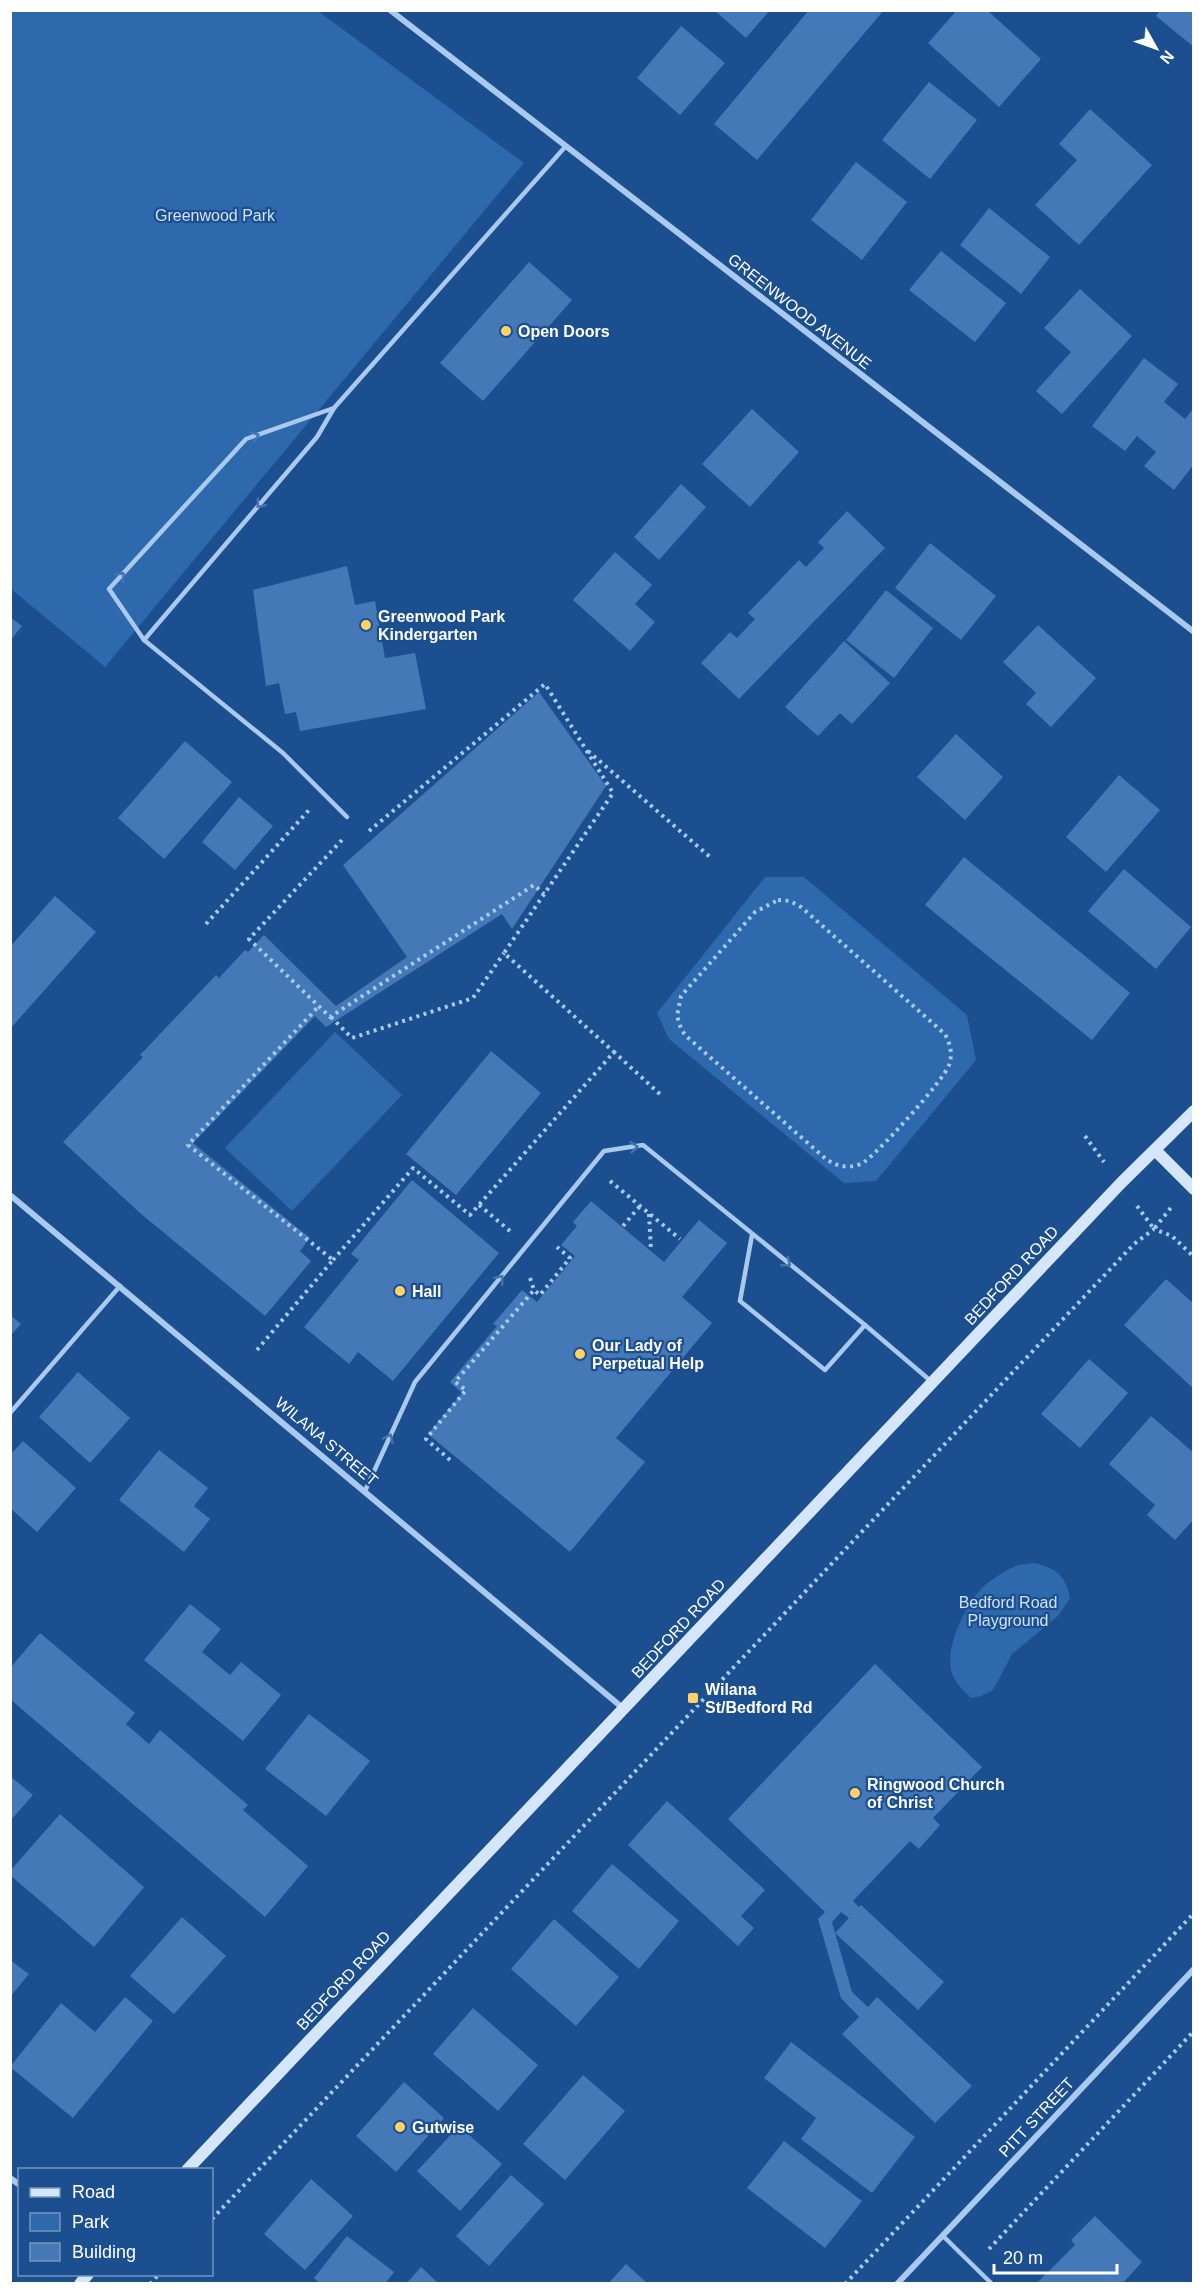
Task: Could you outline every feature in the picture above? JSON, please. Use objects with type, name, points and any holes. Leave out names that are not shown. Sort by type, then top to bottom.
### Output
[{"type":"main road","name":"BEDFORD ROAD","points":[[188,2168],[1121,1183],[1194,1111]]},
{"type":"main road","points":[[1155,1150],[1194,1189]]},
{"type":"street","name":"GREENWOOD AVENUE","points":[[390,10],[1194,632]]},
{"type":"street","name":"WILANA STREET","points":[[10,1195],[625,1709]]},
{"type":"street","name":"PITT STREET","points":[[897,2283],[1194,1969]]},
{"type":"lane","points":[[144,640],[317,437],[334,408],[565,147]]},
{"type":"lane","points":[[334,408],[246,439],[109,589],[144,640],[283,753],[347,817]]},
{"type":"lane","points":[[365,1491],[415,1382],[604,1151],[643,1145],[866,1325],[932,1382]]},
{"type":"lane","points":[[752,1235],[740,1301],[816,1363],[825,1370],[866,1325]]},
{"type":"lane","points":[[10,1413],[120,1286]]},
{"type":"lane","points":[[943,2236],[992,2283]]},
{"type":"path","points":[[347,817],[355,825],[364,834],[545,684],[612,793],[473,998],[352,1038],[249,939],[355,825]]},
{"type":"path","points":[[585,748],[710,857]]},
{"type":"path","points":[[206,924],[324,794]]},
{"type":"path","points":[[330,1017],[534,885],[544,894]]},
{"type":"path","points":[[778,900],[790,901],[801,907],[945,1034],[950,1044],[951,1056],[945,1074],[872,1157],[853,1166],[833,1164],[686,1036],[677,1016],[678,1005],[681,996],[755,912],[778,900]]},
{"type":"path","points":[[504,953],[663,1097]]},
{"type":"path","points":[[319,1006],[188,1144],[333,1260]]},
{"type":"path","points":[[257,1350],[413,1168],[470,1215],[614,1052]]},
{"type":"path","points":[[623,1226],[640,1206]]},
{"type":"path","points":[[648,1213],[651,1250]]},
{"type":"path","points":[[213,2218],[1134,1244],[1154,1229],[1172,1236],[1194,1257]]},
{"type":"path","points":[[450,1460],[426,1439],[466,1390],[455,1382],[534,1290]]},
{"type":"path","points":[[845,2283],[1194,1913]]},
{"type":"path","points":[[974,2265],[1194,2031]]},
{"type":"green space","name":"Greenwood Park","points":[[10,11],[318,11],[524,163],[105,667],[11,589]]},
{"type":"green space","points":[[765,877],[804,877],[967,1015],[976,1060],[876,1181],[844,1183],[669,1039],[657,1013]]},
{"type":"green space","points":[[335,1032],[402,1095],[292,1211],[225,1148]]},
{"type":"green space","name":"Bedford Road Playground","points":[[1034,1563],[1059,1574],[1066,1583],[1070,1598],[1058,1616],[1012,1654],[993,1690],[971,1698],[953,1676],[950,1666],[953,1641],[963,1615],[977,1594],[991,1580],[1016,1566]]},
{"type":"building","points":[[714,10],[770,10],[746,38]]},
{"type":"building","points":[[809,10],[884,10],[757,160],[714,124]]},
{"type":"building","points":[[957,10],[987,10],[1041,59],[999,107],[928,43]]},
{"type":"building","points":[[1160,10],[1194,10],[1194,47],[1156,16]]},
{"type":"building","points":[[681,26],[725,63],[680,115],[637,78]]},
{"type":"building","points":[[929,82],[977,120],[930,179],[882,140]]},
{"type":"building","points":[[1090,109],[1152,165],[1079,245],[1035,205],[1077,160],[1059,144]]},
{"type":"building","points":[[856,162],[907,202],[862,260],[811,220]]},
{"type":"building","points":[[989,208],[1050,257],[1021,294],[960,245]]},
{"type":"building","points":[[941,251],[1006,303],[975,342],[909,290]]},
{"type":"building","name":"Open Doors","points":[[529,262],[572,300],[483,401],[440,363]]},
{"type":"building","points":[[1080,289],[1132,336],[1062,414],[1036,391],[1071,352],[1044,328]]},
{"type":"building","points":[[1144,358],[1178,384],[1164,402],[1185,419],[1194,408],[1194,464],[1174,490],[1144,466],[1156,452],[1137,436],[1125,451],[1092,426]]},
{"type":"building","points":[[752,409],[799,452],[750,507],[702,464]]},
{"type":"building","points":[[681,484],[706,507],[659,560],[634,537]]},
{"type":"building","points":[[847,511],[885,548],[739,699],[701,663],[730,632],[737,638],[755,619],[748,613],[799,560],[806,567],[824,548],[818,542]]},
{"type":"building","points":[[930,543],[996,596],[961,640],[895,588]]},
{"type":"building","points":[[615,552],[652,585],[635,604],[655,622],[630,651],[573,600]]},
{"type":"building","points":[[347,566],[355,605],[375,601],[385,658],[415,653],[426,709],[300,731],[296,712],[285,714],[279,683],[266,686],[253,590]]},
{"type":"building","points":[[886,590],[933,628],[894,678],[846,640]]},
{"type":"building","points":[[10,617],[22,626],[10,641]]},
{"type":"building","points":[[1038,625],[1096,678],[1051,727],[1026,704],[1036,693],[1003,662]]},
{"type":"building","points":[[844,641],[890,683],[852,724],[840,713],[818,736],[785,707]]},
{"type":"building","points":[[539,692],[606,786],[512,929],[502,914],[326,1027],[315,1016],[193,1143],[310,1238],[300,1251],[311,1261],[265,1316],[140,1213],[63,1142],[143,1057],[140,1055],[216,975],[219,978],[245,950],[248,952],[264,935],[336,1006],[407,957],[343,865]]},
{"type":"building","points":[[956,734],[1003,777],[965,820],[917,777]]},
{"type":"building","points":[[185,741],[232,782],[164,859],[118,818]]},
{"type":"building","points":[[1119,775],[1160,810],[1106,872],[1066,837]]},
{"type":"building","points":[[239,797],[273,826],[235,870],[202,842]]},
{"type":"building","points":[[964,857],[1130,993],[1092,1040],[925,905]]},
{"type":"building","points":[[1124,869],[1191,927],[1156,969],[1088,911]]},
{"type":"building","points":[[55,896],[96,932],[10,1029],[10,947]]},
{"type":"building","points":[[491,1051],[541,1093],[456,1195],[406,1154]]},
{"type":"building","name":"Hall","points":[[412,1180],[499,1253],[393,1381],[358,1352],[349,1364],[304,1327],[359,1260],[351,1254]]},
{"type":"building","name":"Our Lady of Perpetual Help","points":[[591,1201],[664,1262],[699,1220],[727,1243],[682,1297],[712,1323],[616,1438],[645,1462],[570,1552],[428,1434],[462,1393],[450,1382],[497,1326],[493,1324],[522,1290],[537,1302],[575,1256],[561,1245],[577,1226],[573,1222]]},
{"type":"building","points":[[1166,1279],[1194,1304],[1194,1389],[1124,1325]]},
{"type":"building","points":[[10,1315],[21,1324],[10,1336]]},
{"type":"building","points":[[1089,1359],[1128,1393],[1080,1448],[1041,1414]]},
{"type":"building","points":[[78,1372],[130,1418],[90,1463],[39,1417]]},
{"type":"building","points":[[1151,1416],[1194,1453],[1194,1519],[1175,1540],[1147,1515],[1155,1505],[1109,1464]]},
{"type":"building","points":[[23,1441],[76,1488],[37,1532],[10,1508],[10,1455]]},
{"type":"building","points":[[159,1450],[208,1488],[194,1506],[210,1519],[184,1552],[119,1500]]},
{"type":"building","points":[[190,1604],[221,1629],[202,1652],[230,1675],[241,1662],[281,1695],[243,1741],[144,1660]]},
{"type":"building","points":[[40,1633],[135,1713],[126,1724],[149,1744],[160,1730],[248,1805],[243,1810],[308,1866],[265,1917],[10,1699],[10,1668]]},
{"type":"building","name":"Ringwood Church of Christ","points":[[875,1664],[982,1767],[933,1818],[940,1825],[919,1849],[910,1841],[853,1901],[859,1907],[861,1905],[944,1982],[918,2010],[835,1933],[852,1992],[868,2007],[877,1997],[972,2086],[935,2123],[842,2034],[859,2017],[841,1998],[818,1919],[825,1912],[728,1819]],"holes":[[[841,1912],[849,1918],[835,1933],[832,1922]]]},
{"type":"building","points":[[309,1714],[370,1761],[326,1816],[265,1769]]},
{"type":"building","points":[[10,1776],[33,1795],[10,1821]]},
{"type":"building","points":[[667,1801],[765,1890],[741,1916],[754,1928],[738,1946],[628,1845]]},
{"type":"building","points":[[60,1814],[144,1887],[94,1947],[10,1875],[10,1871]]},
{"type":"building","points":[[612,1864],[679,1921],[639,1969],[572,1911]]},
{"type":"building","points":[[182,1917],[226,1956],[174,2014],[130,1976]]},
{"type":"building","points":[[554,1919],[619,1977],[576,2026],[511,1969]]},
{"type":"building","points":[[10,1960],[29,1974],[10,1997]]},
{"type":"building","points":[[125,1997],[153,2021],[73,2118],[10,2067],[61,2003],[95,2032]]},
{"type":"building","points":[[473,2008],[538,2065],[498,2111],[433,2054]]},
{"type":"building","points":[[791,2042],[915,2137],[872,2193],[801,2139],[816,2118],[764,2078]]},
{"type":"building","points":[[583,2075],[625,2111],[565,2180],[523,2144]]},
{"type":"building","name":"Gutwise","points":[[404,2082],[444,2118],[396,2172],[356,2136]]},
{"type":"building","points":[[459,2126],[502,2164],[460,2211],[417,2171]]},
{"type":"building","points":[[784,2141],[862,2201],[825,2248],[747,2188]]},
{"type":"building","points":[[511,2175],[544,2204],[489,2266],[456,2236]]},
{"type":"building","points":[[311,2179],[353,2216],[305,2270],[264,2234]]},
{"type":"building","points":[[1095,2216],[1142,2262],[1122,2284],[1036,2284],[1075,2245],[1071,2240]]},
{"type":"building","points":[[347,2236],[394,2272],[385,2284],[321,2284],[314,2278]]},
{"type":"building","points":[[626,2264],[648,2284],[608,2284]]},
{"type":"building","points":[[421,2267],[439,2284],[406,2284]]},
{"type":"place","name":"Open Doors","points":[[506,331]]},
{"type":"place","name":"Greenwood Park Kindergarten","points":[[366,625]]},
{"type":"place","name":"Hall","points":[[400,1291]]},
{"type":"place","name":"Our Lady of Perpetual Help","points":[[580,1354]]},
{"type":"place","name":"Wilana St/Bedford Rd","points":[[693,1698]]},
{"type":"place","name":"Ringwood Church of Christ","points":[[855,1793]]},
{"type":"place","name":"Gutwise","points":[[400,2127]]}]
